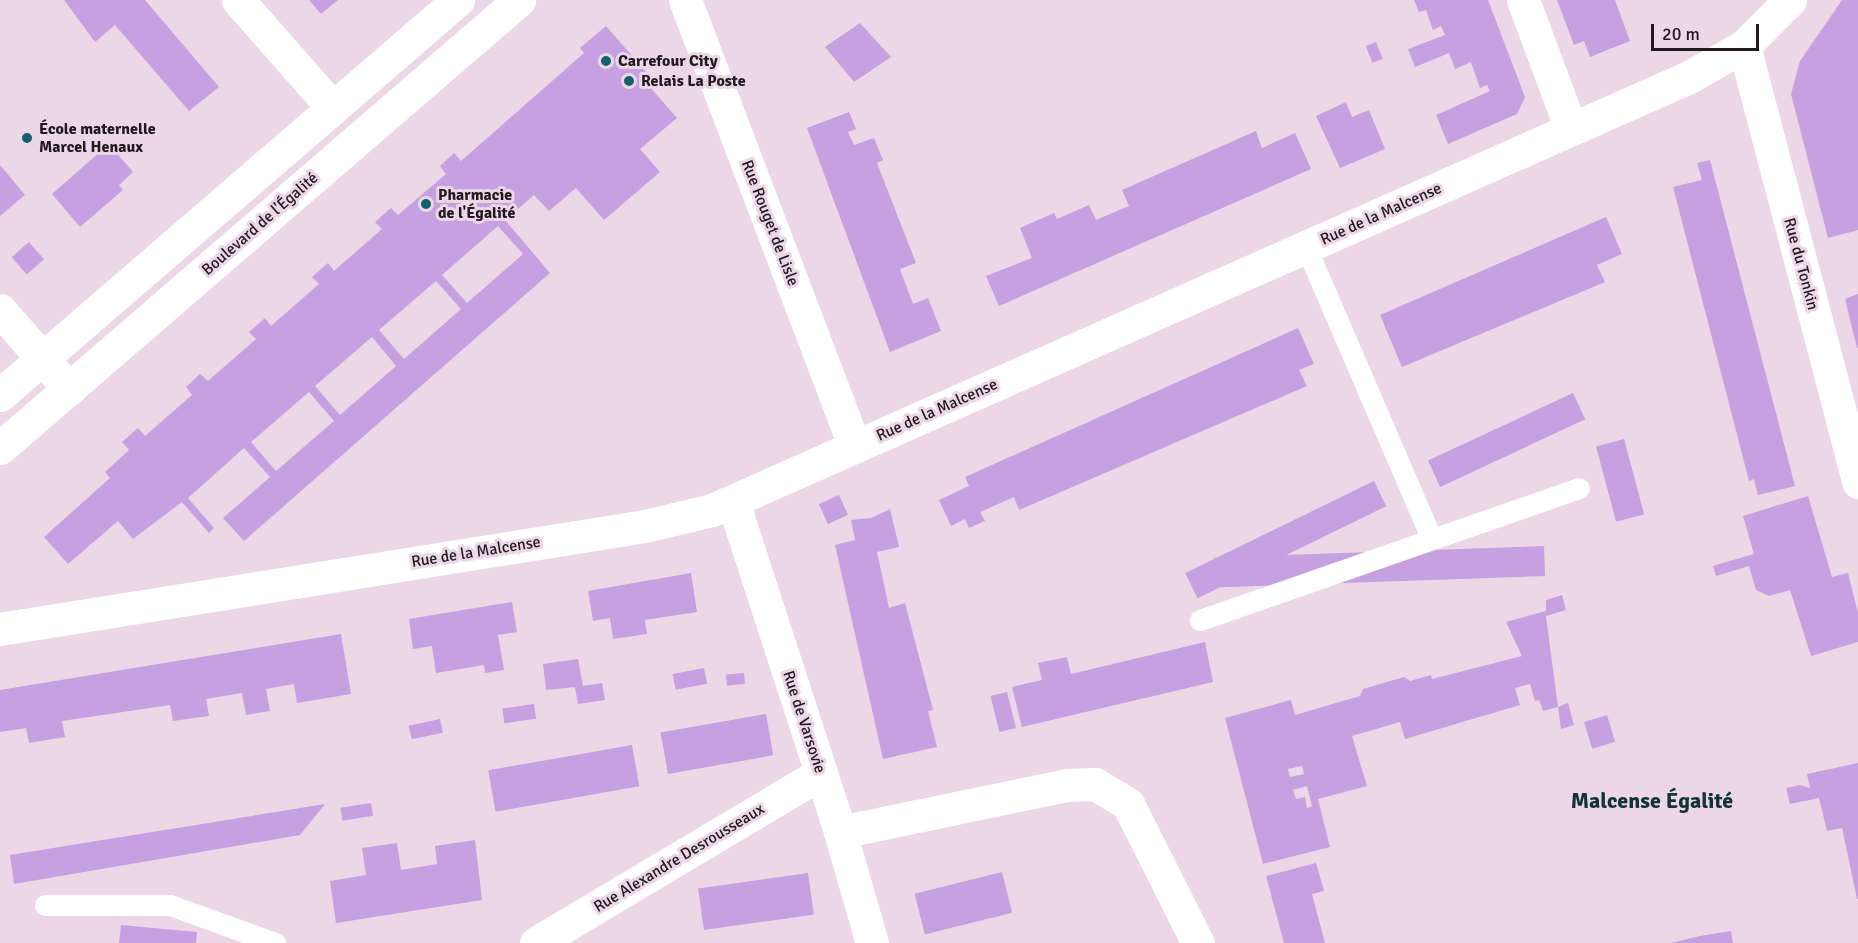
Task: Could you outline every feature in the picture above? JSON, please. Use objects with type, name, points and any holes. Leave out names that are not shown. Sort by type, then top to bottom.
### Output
[{"type":"street","points":[[238,0],[333,108]]},
{"type":"street","points":[[0,395],[458,0]]},
{"type":"street","name":"Boulevard de l'Égalité","points":[[0,448],[519,0]]},
{"type":"street","name":"Rue Rouget de Lisle","points":[[685,0],[854,446]]},
{"type":"street","points":[[1523,0],[1571,129]]},
{"type":"street","name":"Rue de la Malcense","points":[[5,625],[645,526],[732,502],[1689,77],[1744,46],[1790,0]]},
{"type":"street","name":"Rue du Tonkin","points":[[1744,46],[1858,482]]},
{"type":"street","points":[[0,310],[69,389]]},
{"type":"street","name":"Rue de Varsovie","points":[[732,502],[840,832],[872,943]]},
{"type":"street","name":"Rue Alexandre Desrousseaux","points":[[536,943],[821,773]]},
{"type":"street","points":[[840,832],[1066,785],[1095,784],[1128,804],[1198,943]]},
{"type":"lane","points":[[1306,247],[1432,539]]},
{"type":"lane","points":[[1200,620],[1579,488]]},
{"type":"lane","points":[[45,905],[170,905],[275,943]]},
{"type":"building","points":[[64,0],[145,0],[219,87],[189,111],[115,25],[95,42]]},
{"type":"building","points":[[309,0],[338,0],[321,14]]},
{"type":"building","points":[[1414,0],[1488,0],[1525,97],[1517,114],[1448,144],[1436,115],[1490,91],[1487,85],[1480,88],[1471,62],[1455,69],[1449,53],[1415,67],[1408,49],[1445,35],[1441,26],[1433,30],[1426,10],[1419,12]]},
{"type":"building","points":[[1557,0],[1615,0],[1630,41],[1590,57],[1584,41],[1574,45]]},
{"type":"building","points":[[1842,0],[1858,0],[1858,230],[1828,238],[1791,94],[1800,61]]},
{"type":"building","points":[[860,23],[891,57],[854,82],[825,47]]},
{"type":"building","points":[[606,26],[647,73],[642,78],[677,118],[640,149],[660,172],[604,220],[576,188],[549,211],[534,195],[505,220],[550,273],[244,541],[223,518],[270,477],[244,448],[188,498],[214,528],[209,533],[182,502],[133,539],[118,521],[68,564],[44,537],[110,478],[105,472],[129,450],[122,442],[138,428],[145,436],[192,395],[186,387],[200,374],[208,381],[256,339],[249,332],[265,318],[271,326],[319,284],[312,277],[328,263],[334,271],[382,229],[375,222],[391,208],[398,215],[446,174],[440,166],[454,153],[461,161],[584,53],[580,48]],"holes":[[[498,226],[523,254],[467,303],[442,275]],[[436,281],[461,309],[404,359],[379,330]],[[372,337],[396,366],[340,415],[315,386]],[[309,392],[334,421],[276,471],[251,442]]]},
{"type":"building","points":[[1376,42],[1383,59],[1373,63],[1366,46]]},
{"type":"building","points":[[1346,102],[1352,117],[1369,110],[1385,149],[1340,168],[1316,116]]},
{"type":"building","points":[[849,112],[856,129],[848,132],[854,145],[874,138],[883,160],[877,163],[916,263],[900,269],[913,304],[928,298],[941,331],[890,352],[807,128]]},
{"type":"building","points":[[1256,131],[1262,148],[1295,133],[1311,169],[999,306],[986,276],[1032,258],[1020,228],[1054,213],[1057,219],[1089,205],[1096,220],[1129,206],[1122,190]]},
{"type":"building","points":[[109,144],[133,172],[119,185],[123,190],[80,227],[52,194]]},
{"type":"building","points":[[1710,160],[1795,486],[1758,495],[1754,479],[1749,481],[1673,187],[1702,180],[1697,163]]},
{"type":"building","points":[[0,165],[25,195],[0,216]]},
{"type":"building","points":[[1606,217],[1622,254],[1597,265],[1605,282],[1402,367],[1380,315]]},
{"type":"building","points":[[29,242],[44,259],[27,274],[12,257]]},
{"type":"building","points":[[1858,294],[1858,348],[1857,348],[1845,299]]},
{"type":"building","points":[[1298,328],[1314,364],[1299,370],[1307,386],[1019,510],[1014,497],[980,512],[985,521],[969,528],[965,519],[951,526],[939,500],[969,486],[965,477]]},
{"type":"building","points":[[1573,393],[1585,419],[1440,487],[1428,461]]},
{"type":"building","points":[[1624,439],[1644,514],[1616,522],[1596,447]]},
{"type":"building","points":[[1374,481],[1386,506],[1198,598],[1185,573]]},
{"type":"building","points":[[839,495],[848,515],[828,524],[819,504]]},
{"type":"building","points":[[1808,496],[1832,577],[1848,573],[1858,613],[1858,642],[1811,656],[1790,590],[1769,596],[1756,590],[1749,566],[1716,576],[1713,566],[1754,554],[1743,516]]},
{"type":"building","points":[[890,509],[899,547],[877,552],[889,608],[905,603],[933,710],[928,711],[937,747],[883,759],[835,545],[855,540],[851,520],[871,518]]},
{"type":"building","points":[[1544,546],[1545,576],[1215,587],[1214,558]]},
{"type":"building","points":[[691,573],[697,612],[645,620],[647,634],[613,639],[610,618],[593,621],[588,591]]},
{"type":"building","points":[[1562,595],[1566,610],[1546,616],[1558,707],[1543,711],[1539,700],[1535,701],[1530,684],[1515,688],[1520,705],[1405,739],[1400,722],[1352,736],[1367,786],[1318,799],[1330,847],[1263,864],[1225,718],[1291,700],[1295,715],[1360,696],[1363,689],[1404,677],[1410,681],[1431,675],[1432,679],[1522,656],[1506,622],[1546,611],[1546,600]],"holes":[[[1302,766],[1304,774],[1290,777],[1288,769]],[[1307,786],[1312,806],[1307,808],[1305,797],[1296,799],[1293,790]]]},
{"type":"building","points":[[512,602],[517,632],[498,635],[504,670],[485,673],[484,665],[436,673],[432,646],[413,649],[409,619]]},
{"type":"building","points":[[341,634],[351,694],[297,703],[294,684],[266,689],[270,711],[246,715],[242,693],[206,699],[209,716],[173,721],[170,705],[62,721],[65,737],[29,743],[26,728],[0,732],[0,690]]},
{"type":"building","points":[[1205,642],[1213,682],[1022,727],[1012,687],[1042,680],[1038,663],[1067,657],[1071,674]]},
{"type":"building","points":[[578,659],[583,686],[602,683],[605,700],[578,704],[575,687],[546,690],[543,664]]},
{"type":"building","points":[[704,668],[707,684],[676,690],[673,674]]},
{"type":"building","points":[[744,673],[745,684],[727,686],[726,675]]},
{"type":"building","points":[[1007,692],[1016,728],[999,732],[991,696]]},
{"type":"building","points":[[1568,703],[1574,725],[1561,729],[1558,707]]},
{"type":"building","points":[[534,704],[536,719],[504,723],[502,708]]},
{"type":"building","points":[[766,714],[773,755],[668,774],[661,733]]},
{"type":"building","points":[[1607,715],[1615,742],[1592,749],[1584,722]]},
{"type":"building","points":[[440,719],[443,733],[412,739],[409,726]]},
{"type":"building","points":[[632,745],[639,786],[496,812],[488,770]]},
{"type":"building","points":[[1858,763],[1857,899],[1842,828],[1827,831],[1819,798],[1790,804],[1786,788],[1800,785],[1810,788],[1807,774]]},
{"type":"building","points":[[371,803],[373,816],[342,821],[340,808]]},
{"type":"building","points":[[325,804],[300,835],[14,884],[10,855]]},
{"type":"building","points":[[475,840],[482,900],[336,923],[330,881],[366,875],[362,848],[397,843],[401,870],[437,864],[435,846]]},
{"type":"building","points":[[1316,863],[1324,891],[1312,894],[1325,943],[1284,943],[1266,876]]},
{"type":"building","points":[[1002,872],[1012,913],[925,935],[915,894]]},
{"type":"building","points":[[808,873],[814,915],[704,930],[698,888]]},
{"type":"building","points":[[121,925],[197,932],[196,943],[119,943]]},
{"type":"building","points":[[1731,931],[1733,943],[1671,943],[1700,936]]},
{"type":"place","name":"Carrefour City","points":[[606,61]]},
{"type":"place","name":"Relais La Poste","points":[[629,81]]},
{"type":"place","name":"École maternelle Marcel Henaux","points":[[27,138]]},
{"type":"place","name":"Pharmacie de l'Égalité","points":[[426,204]]},
{"type":"district","name":"Malcense Égalité","points":[[1652,801]]}]
